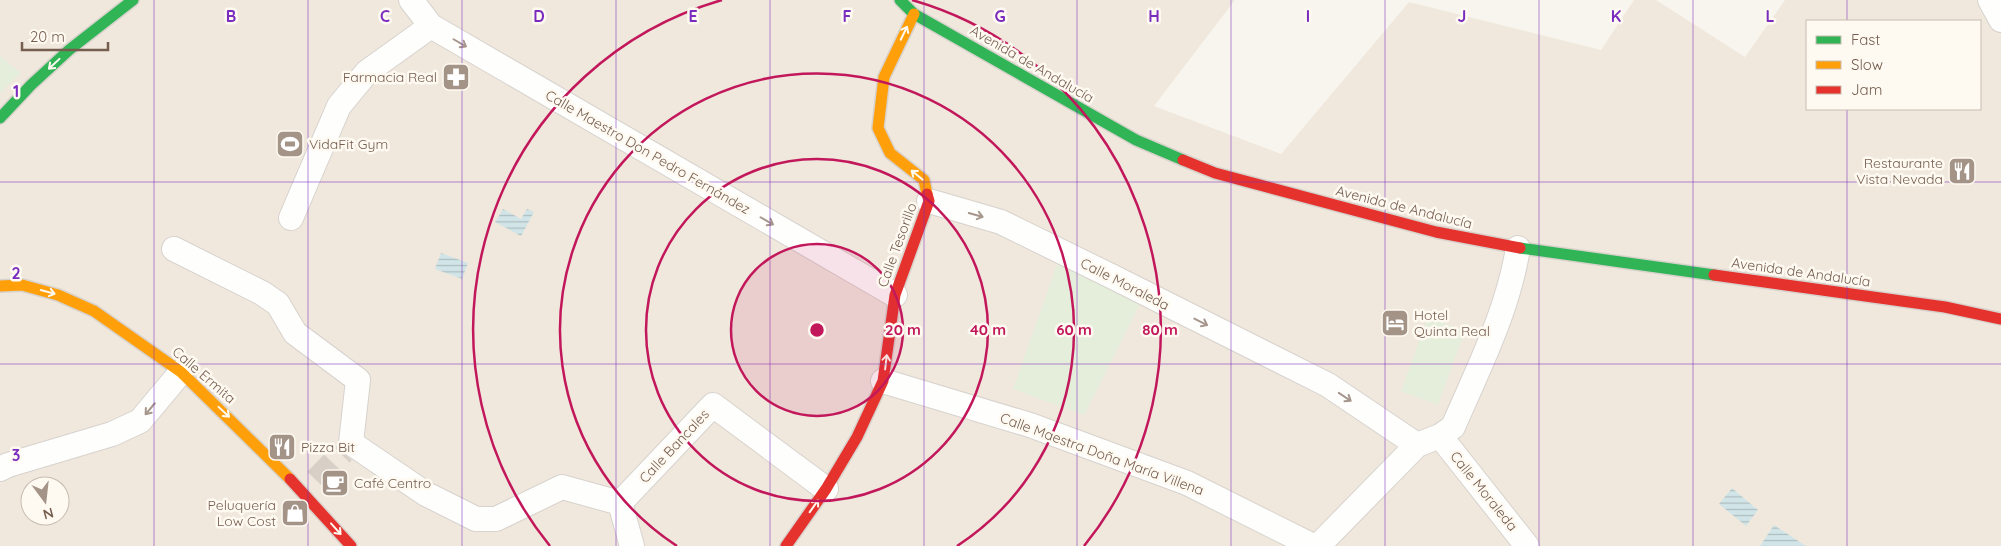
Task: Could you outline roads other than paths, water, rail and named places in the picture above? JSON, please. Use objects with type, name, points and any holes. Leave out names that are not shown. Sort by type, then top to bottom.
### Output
[{"type":"street","points":[[0,118],[31,85],[69,50],[132,0]]},
{"type":"street","name":"Calle Maestro Don Pedro Fernández","points":[[411,0],[431,26],[894,295]]},
{"type":"street","name":"Avenida de Andalucía","points":[[900,0],[914,14],[1136,140],[1215,173],[1436,232],[1518,248],[1945,307],[2001,319]]},
{"type":"street","points":[[1990,0],[2001,20]]},
{"type":"street","name":"Calle Tesorillo","points":[[786,546],[826,489],[857,437],[883,381],[894,295],[929,201],[924,180],[890,153],[878,128],[884,77],[914,14]]},
{"type":"street","points":[[291,218],[339,106],[367,72],[431,26]]},
{"type":"street","name":"Calle Moraleda","points":[[929,201],[1002,222],[1111,276],[1328,386],[1417,445]]},
{"type":"street","points":[[1318,546],[1417,445],[1440,436],[1453,427],[1506,302],[1514,274],[1518,248]]},
{"type":"street","points":[[174,249],[262,293],[278,304],[295,333],[358,380],[347,448],[426,494],[476,519],[496,519],[562,486],[620,503],[632,546]]},
{"type":"street","name":"Calle Ermita","points":[[0,286],[22,286],[58,295],[94,311],[181,372],[240,428],[310,486],[351,546]]},
{"type":"street","name":"Avenida de Andalucía","points":[[1945,307],[1987,304]]},
{"type":"street","points":[[1945,307],[1961,324]]},
{"type":"street","points":[[0,470],[8,465],[112,434],[140,421],[181,372]]},
{"type":"street","name":"Calle Maestra Doña María Villena","points":[[883,381],[1030,424],[1187,483],[1313,546]]},
{"type":"street","name":"Calle Bancales","points":[[620,503],[713,405],[826,489]]},
{"type":"street","name":"Calle Moraleda","points":[[1440,436],[1527,546]]},
{"type":"tunnel","points":[[316,480],[343,452]]},
{"type":"place","name":"Farmacia Real","points":[[456,77]]},
{"type":"place","name":"VidaFit Gym","points":[[290,144]]},
{"type":"place","name":"Restaurante Vista Nevada","points":[[1962,171]]},
{"type":"place","name":"Hotel Quinta Real","points":[[1395,323]]},
{"type":"place","name":"Pizza Bit","points":[[282,447]]},
{"type":"place","name":"Café Centro","points":[[335,483]]},
{"type":"place","name":"Peluquería Low Cost","points":[[295,513]]}]
